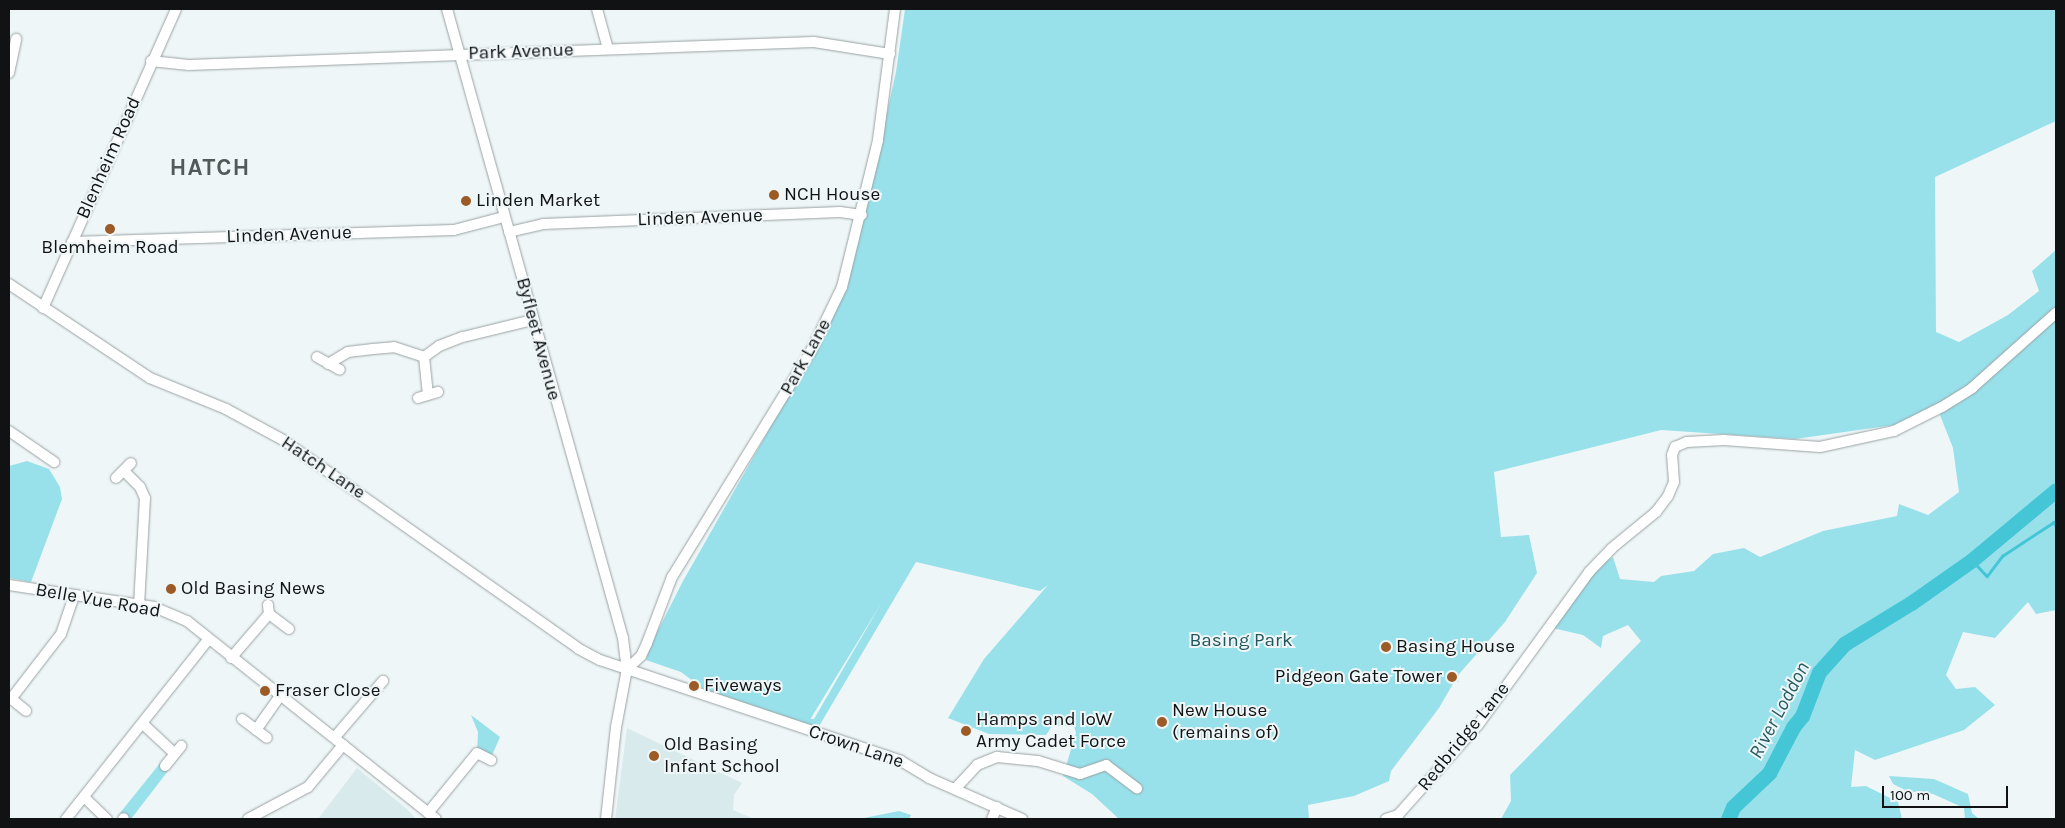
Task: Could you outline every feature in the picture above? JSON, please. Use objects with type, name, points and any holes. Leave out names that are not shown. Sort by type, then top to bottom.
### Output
[{"type":"street","name":"Blenheim Road","points":[[43,308],[176,9]]},
{"type":"street","name":"Byfleet Avenue","points":[[447,9],[614,604],[627,669]]},
{"type":"street","points":[[597,9],[608,49]]},
{"type":"street","name":"Park Lane","points":[[627,669],[641,656],[647,644],[672,577],[825,324],[842,287],[862,215],[878,140],[895,9]]},
{"type":"street","points":[[9,73],[16,39]]},
{"type":"street","name":"Park Avenue","points":[[152,61],[189,65],[814,42],[890,54]]},
{"type":"street","name":"Linden Avenue","points":[[509,232],[543,224],[840,212],[862,215]]},
{"type":"street","name":"Linden Avenue","points":[[72,242],[454,230],[504,217]]},
{"type":"street","name":"Hatch Lane","points":[[9,284],[150,378],[226,409],[283,440],[383,508],[560,637],[600,660],[627,669]]},
{"type":"street","name":"Redbridge Lane","points":[[1402,817],[1478,725],[1589,572],[1612,548],[1656,512],[1674,482],[1672,455],[1679,444],[1699,440],[1820,448],[1894,431],[1942,408],[1972,388],[2056,313]]},
{"type":"street","points":[[424,357],[439,346],[463,337],[533,320]]},
{"type":"street","points":[[328,364],[348,352],[394,347],[424,357]]},
{"type":"street","points":[[317,357],[340,370]]},
{"type":"street","points":[[424,357],[428,395]]},
{"type":"street","points":[[9,431],[34,453],[54,462]]},
{"type":"street","points":[[116,478],[127,467],[145,498],[139,604]]},
{"type":"street","name":"Belle Vue Road","points":[[9,585],[139,604],[187,621],[208,640],[335,737],[432,816]]},
{"type":"street","points":[[26,711],[10,698],[61,634],[74,596]]},
{"type":"street","points":[[231,658],[268,610],[289,629]]},
{"type":"street","points":[[66,819],[208,640]]},
{"type":"street","points":[[606,819],[616,727],[627,669]]},
{"type":"street","name":"Crown Lane","points":[[627,669],[891,757],[955,789],[1022,819]]},
{"type":"street","points":[[335,737],[383,681]]},
{"type":"street","points":[[256,730],[280,696]]},
{"type":"street","points":[[242,719],[267,738]]},
{"type":"street","points":[[143,724],[177,750],[164,766]]},
{"type":"street","points":[[248,819],[308,787],[343,745]]},
{"type":"street","points":[[432,816],[477,753],[491,760]]},
{"type":"street","points":[[955,789],[977,765],[997,757],[1038,761],[1080,774],[1106,765],[1137,788]]},
{"type":"street","points":[[84,797],[107,819]]},
{"type":"street","points":[[992,819],[997,807]]},
{"type":"street","points":[[1386,819],[1402,817]]},
{"type":"shaded area","name":"Old Basing Infant School","points":[[627,728],[742,783],[734,795],[733,810],[754,819],[615,819]]},
{"type":"shaded area","points":[[357,768],[407,809],[416,819],[318,819]]},
{"type":"green space","name":"Basing Park","points":[[905,9],[2056,9],[2056,121],[1935,177],[1936,332],[1959,342],[2008,315],[2039,291],[2032,271],[2056,250],[2056,610],[2036,614],[2028,602],[1995,638],[1963,632],[1946,675],[1956,689],[1975,687],[1995,705],[1964,730],[1875,760],[1855,750],[1851,787],[1866,786],[1898,802],[1902,819],[1501,819],[1511,801],[1510,775],[1641,641],[1628,625],[1603,636],[1601,648],[1583,635],[1548,627],[1589,572],[1613,557],[1620,579],[1654,582],[1661,576],[1694,571],[1713,554],[1744,548],[1760,557],[1823,531],[1897,516],[1899,504],[1928,515],[1959,492],[1953,448],[1936,405],[1894,425],[1795,439],[1661,430],[1494,472],[1501,537],[1529,535],[1537,573],[1505,622],[1459,674],[1458,682],[1454,682],[1439,708],[1391,771],[1389,781],[1354,796],[1308,805],[1309,819],[1119,819],[1092,794],[1063,776],[1076,733],[1074,726],[1052,726],[1046,735],[989,734],[948,718],[984,659],[1048,585],[1040,591],[916,562],[818,728],[705,690],[681,672],[646,660],[651,644],[683,581],[833,317],[858,244],[896,72]],"holes":[[[882,602],[814,719],[811,718]]]},
{"type":"green space","points":[[27,461],[49,469],[60,487],[62,499],[31,582],[9,578],[9,466]]},
{"type":"green space","points":[[471,715],[500,737],[490,760],[477,753],[478,732]]},
{"type":"green space","points":[[161,762],[168,771],[131,819],[126,819],[120,813]]},
{"type":"green space","points":[[1889,776],[1934,779],[1968,794],[1972,813],[1979,819],[1965,819],[1964,808],[1933,794],[1907,791],[1893,784]]},
{"type":"green space","points":[[899,811],[911,815],[909,819],[859,819]]},
{"type":"waterway","name":"River Loddon","points":[[1728,819],[1733,807],[1769,773],[1793,727],[1802,716],[1819,672],[1844,644],[1911,603],[1972,560],[2056,490]]},
{"type":"waterway","name":"River Loddon","points":[[1972,560],[1987,576],[2002,556],[2054,522],[2056,526]]},
{"type":"place","name":"NCH House","points":[[774,195]]},
{"type":"place","name":"Linden Market","points":[[466,201]]},
{"type":"place","name":"Blemheim Road","points":[[110,229]]},
{"type":"place","name":"Old Basing News","points":[[171,589]]},
{"type":"place","name":"Basing House","points":[[1386,647]]},
{"type":"place","name":"Pidgeon Gate Tower","points":[[1452,677]]},
{"type":"place","name":"Fiveways","points":[[694,686]]},
{"type":"place","name":"Fraser Close","points":[[265,691]]},
{"type":"place","name":"New House (remains of)","points":[[1162,722]]},
{"type":"place","name":"Hamps and IoW Army Cadet Force","points":[[966,731]]},
{"type":"place","name":"Old Basing Infant School","points":[[654,756]]},
{"type":"district","name":"HATCH","points":[[210,168]]}]
